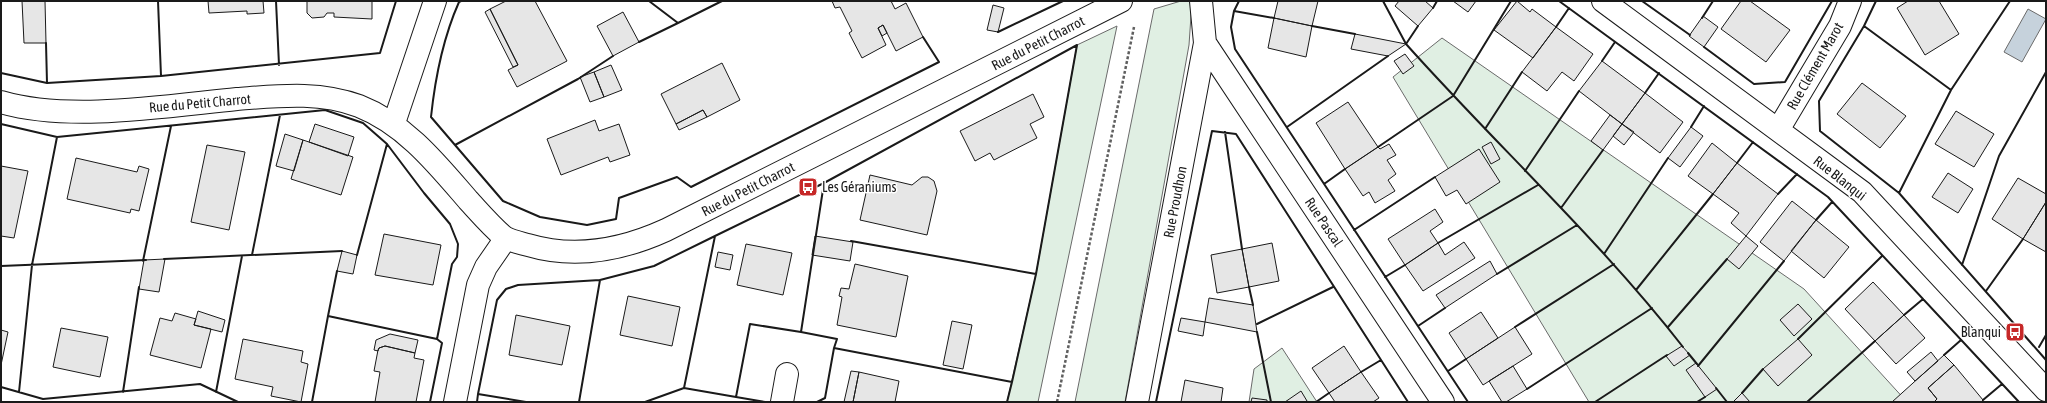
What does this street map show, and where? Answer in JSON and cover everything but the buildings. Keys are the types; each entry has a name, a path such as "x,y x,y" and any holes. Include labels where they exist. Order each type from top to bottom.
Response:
{"street":[{"path":"394,123 435,1"},
{"name":"Rue du Petit Charrot","path":"1,102 48,110 105,111 289,95 325,97 359,106 394,123 433,160 484,218 506,238 540,248 569,253 607,250 640,242 1121,1"},
{"name":"Rue Proudhon","path":"1137,402 1205,42 1202,1"},
{"name":"Rue Blanqui","path":"1603,1 1862,192 2046,390"},
{"name":"Rue Clément Marot","path":"1778,130 1840,26 1850,1"},
{"name":"Rue Pascal","path":"1205,42 1444,402"},
{"path":"455,402 478,285 486,267 506,238"},
{"path":"782,402 787,374"}],"path":[{"path":"1056,402 1134,24"}],"green space":[{"path":"1181,1 1192,1 1189,45 1125,402 1075,402 1154,9"},
{"path":"1117,26 1038,402 1007,402 1036,274 1077,45"},
{"path":"1442,38 1804,289 1907,402 1589,402 1393,77"},
{"path":"1282,348 1317,402 1249,402 1254,369"}],"shaded area":[{"path":"2028,9 2046,19 2022,62 2004,52"}],"wall":[{"path":"158,1 161,76 380,53 396,1"},
{"path":"276,1 279,65"},
{"path":"455,145 431,117 437,73 444,44 453,16 459,2 461,1"},
{"path":"639,42 678,23 649,1"},
{"path":"678,23 722,1"},
{"path":"998,32 1063,1"},
{"path":"1234,11 1239,1"},
{"path":"1383,1 1406,44 1418,26"},
{"path":"1433,8 1437,1"},
{"path":"1378,147 1453,96 1511,1"},
{"path":"1559,1 1828,197 2019,402"},
{"path":"1642,1 1690,35"},
{"path":"1702,18 1713,1"},
{"path":"1704,47 1754,84 1785,82 1832,1"},
{"path":"1876,1 1864,26 1951,90 2010,1"},
{"path":"1556,27 1569,8"},
{"path":"1274,18 1234,11 1231,27 1235,49 1468,402"},
{"path":"1312,26 1355,34"},
{"path":"1864,26 1819,101 1820,131 1899,193 1951,90"},
{"path":"613,56 578,79 455,145 503,201 540,217 587,225 616,219 619,198 677,177 691,187 939,62 923,37"},
{"path":"1602,61 1615,42"},
{"path":"46,43 47,83 161,76"},
{"path":"1406,44 1617,268 1683,347"},
{"path":"1077,45 1036,274 1012,382 834,348 837,339 801,332 824,183 1077,45"},
{"path":"1287,127 1388,56"},
{"path":"1485,129 1522,72"},
{"path":"1962,265 1999,156 2046,72"},
{"path":"1,73 47,83"},
{"path":"1645,93 1659,73"},
{"path":"1525,171 1579,91"},
{"path":"1691,127 1704,106"},
{"path":"1,124 57,137 325,110 363,123 387,144 424,193 450,224 458,244 457,257 452,264 437,339 442,343 430,402"},
{"path":"252,255 280,115"},
{"path":"143,261 171,126"},
{"path":"1156,402 1212,131 1236,134 1408,402"},
{"path":"1225,132 1242,249"},
{"path":"19,392 32,265 57,137"},
{"path":"1737,163 1753,142"},
{"path":"357,255 387,144"},
{"path":"1561,208 1603,150"},
{"path":"1604,254 1668,158"},
{"path":"1324,184 1345,169"},
{"path":"1778,194 1797,174"},
{"path":"1354,230 1435,177"},
{"path":"801,332 750,324 736,397 684,388 715,236 824,183"},
{"path":"1438,243 1538,185"},
{"path":"1899,193 2046,360"},
{"path":"1636,290 1713,194"},
{"path":"1816,220 1832,202"},
{"path":"1497,274 1577,225"},
{"path":"600,280 654,266 715,236"},
{"path":"1986,291 2023,239"},
{"path":"851,241 1036,274"},
{"path":"164,259 342,251"},
{"path":"216,392 242,256"},
{"path":"1798,339 1882,256"},
{"path":"1668,327 1727,259"},
{"path":"1,266 146,260"},
{"path":"1698,366 1784,261"},
{"path":"1515,327 1614,264"},
{"path":"1385,277 1405,265"},
{"path":"337,271 328,316 437,339"},
{"path":"478,394 497,300 506,289 518,285 600,280 579,402"},
{"path":"123,392 139,287"},
{"path":"1249,287 1253,305"},
{"path":"1257,324 1333,287"},
{"path":"1904,315 1923,299"},
{"path":"1418,326 1445,308"},
{"path":"1527,389 1652,308"},
{"path":"312,402 328,316"},
{"path":"1257,332 1271,402"},
{"path":"2039,347 2046,335"},
{"path":"1944,355 1961,340"},
{"path":"1807,402 1875,341"},
{"path":"817,402 825,398 834,348"},
{"path":"1688,353 1697,364"},
{"path":"1595,402 1667,355"},
{"path":"1448,371 1466,359"},
{"path":"1361,372 1381,360"},
{"path":"1742,393 1763,369"},
{"path":"1007,402 1012,382"},
{"path":"1,387 43,399 200,384 238,402"},
{"path":"1983,400 2002,384"},
{"path":"645,402 684,388"},
{"path":"1716,388 1727,402"},
{"path":"1316,402 1329,393"},
{"path":"477,402 478,394 526,402"},
{"path":"736,397 765,402"},
{"path":"1697,402 1705,397"}],"place":[{"name":"Les Géraniums","path":"808,187"},
{"name":"Blanqui","path":"2015,332"}]}
